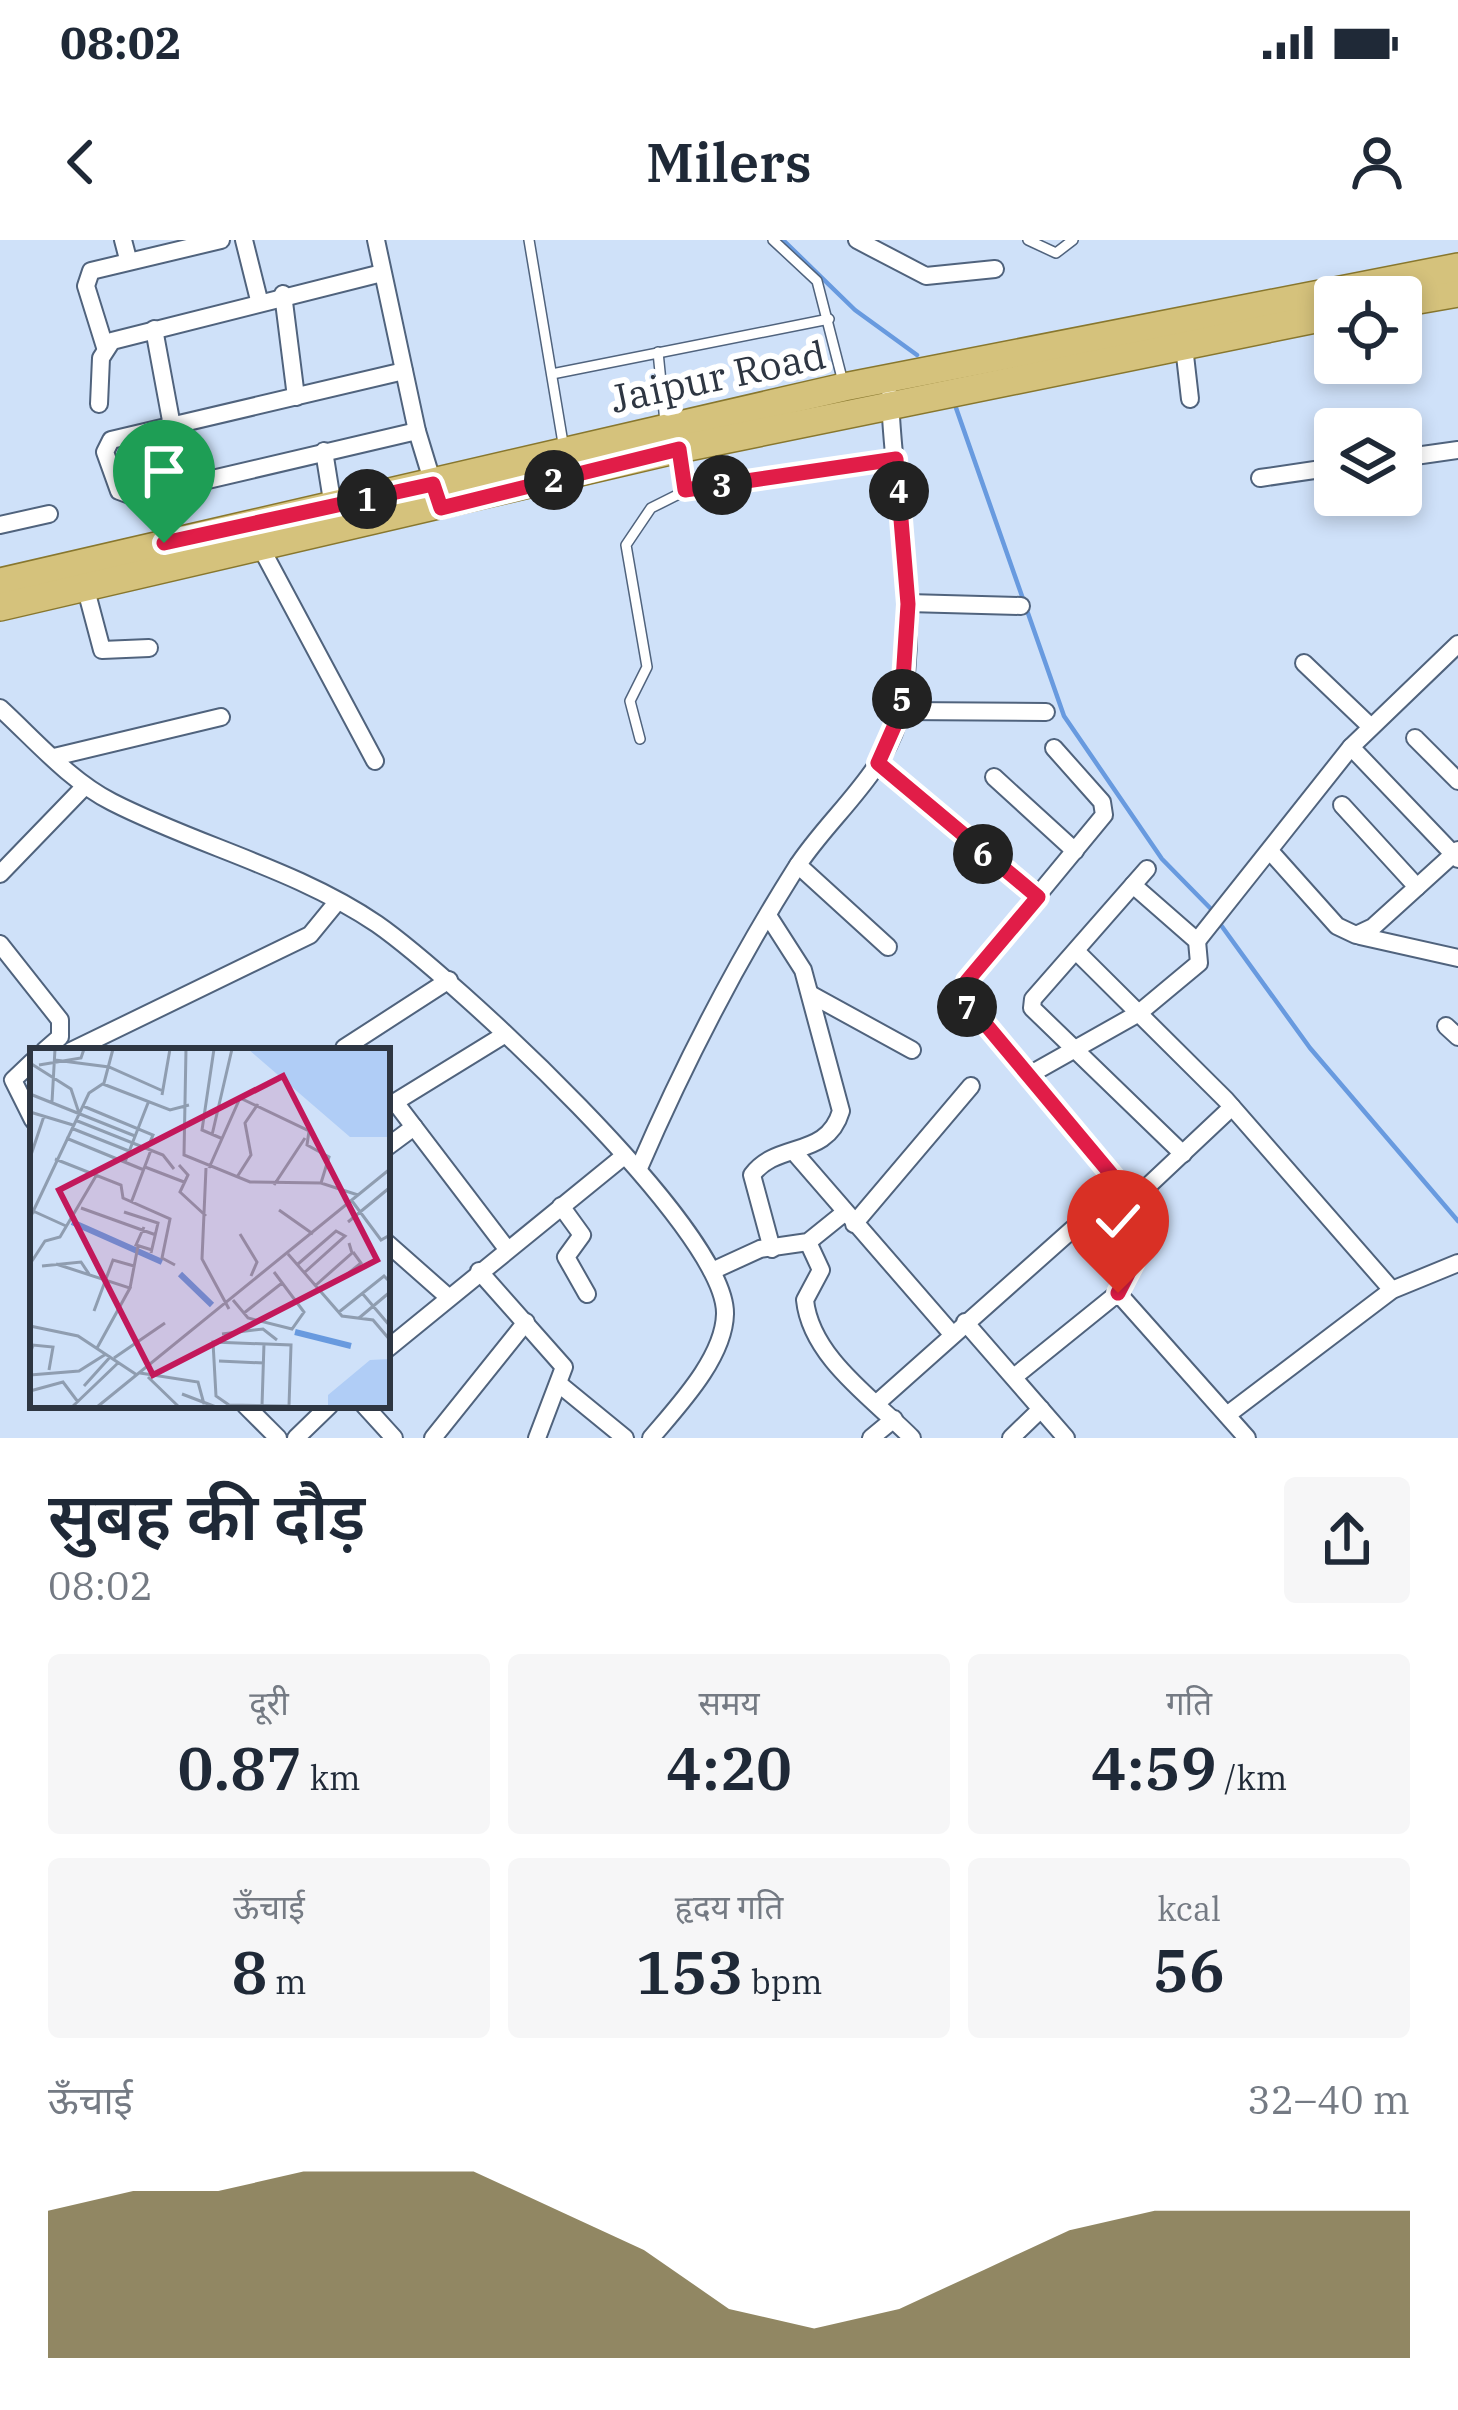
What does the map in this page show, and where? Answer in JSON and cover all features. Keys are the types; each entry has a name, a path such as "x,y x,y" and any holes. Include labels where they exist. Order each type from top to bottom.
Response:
{"main road":[{"name":"Jaipur Road","path":"0,607 260,546 437,496 1458,267"},
{"path":"1422,299 1458,293"},
{"name":"Jaipur Road","path":"1182,331 1314,317"},
{"name":"Jaipur Road","path":"0,582 333,507 437,496 564,449 671,442"}],"street":[{"path":"123,240 128,259"},
{"path":"98,404 105,347 87,278 97,267 221,240"},
{"path":"244,240 259,300"},
{"path":"376,240 416,431 437,496"},
{"path":"857,240 926,276 995,269"},
{"path":"105,347 259,300 382,273"},
{"path":"283,295 296,397"},
{"path":"154,329 172,426"},
{"path":"1182,331 1190,399"},
{"path":"404,371 106,444 119,491 135,497 416,431"},
{"path":"390,1344 561,1206 632,1162 769,916 806,873 878,763 901,711 908,604 890,392"},
{"path":"1422,455 1458,450"},
{"path":"324,452 333,507"},
{"path":"1260,478 1314,470"},
{"path":"0,524 50,514"},
{"path":"260,546 375,761"},
{"path":"85,586 102,650 149,648"},
{"path":"908,604 1021,606"},
{"path":"1029,1076 1139,1013 1199,963 1211,928 1351,747 1454,652"},
{"path":"1304,663 1371,727"},
{"path":"0,708 85,786 375,923 449,980 632,1162 712,1271 725,1315 690,1390 651,1438"},
{"path":"901,711 1046,712"},
{"path":"54,758 221,717"},
{"path":"1415,738 1458,781"},
{"path":"1351,747 1457,854 1373,927 1356,935"},
{"path":"1014,1377 1118,1293 1149,1233 1126,1194 962,996 967,981 1075,851 1105,807 1054,748"},
{"path":"878,763 1038,897"},
{"path":"994,777 1075,851"},
{"path":"0,872 85,786"},
{"path":"1342,806 1417,886"},
{"path":"1270,851 1337,926 1356,935 1458,958"},
{"path":"1147,869 1033,999 1032,1008 1183,1154"},
{"path":"806,873 888,947"},
{"path":"1133,885 1211,928"},
{"path":"77,1048 310,935 337,902"},
{"path":"769,916 803,970 841,1111 830,1136 763,1163 752,1175 772,1250"},
{"path":"0,944 60,1020 59,1036 47,1048"},
{"path":"1076,951 1232,1107 1392,1289"},
{"path":"344,1048 449,980"},
{"path":"810,994 911,1050"},
{"path":"504,1035 391,1104 507,1249"},
{"path":"30,1064 6,1085 30,1116"},
{"path":"712,1271 808,1242 849,1219 970,1087"},
{"path":"877,1403 958,1328 1183,1154 1232,1107"},
{"path":"390,1146 414,1127"},
{"path":"794,1152 849,1219 1014,1377 1066,1438"},
{"path":"561,1206 580,1226 582,1235 566,1257 587,1294"},
{"path":"808,1242 821,1270 805,1300 810,1322 847,1375 912,1438"},
{"path":"390,1246 447,1296"},
{"path":"1227,1415 1392,1289 1458,1263"},
{"path":"479,1270 564,1367 536,1438"},
{"path":"1118,1293 1247,1438"},
{"path":"433,1438 526,1322"},
{"path":"560,1384 625,1438"},
{"path":"248,1408 278,1438"},
{"path":"296,1438 327,1408"},
{"path":"367,1408 394,1438"},
{"path":"1011,1438 1041,1409"},
{"path":"872,1438 894,1419"}],"lane":[{"path":"529,240 564,449"},
{"path":"773,240 817,280 848,401"},
{"path":"1028,240 1056,253 1073,240"},
{"path":"552,374 829,319"},
{"path":"658,352 671,442 685,490"},
{"path":"640,739 630,701 647,667 626,545 652,508 685,490 896,459"}],"waterway":[{"path":"783,240 855,310 917,355"},
{"path":"955,405 1064,716 1162,859 1213,911"},
{"path":"1218,921 1310,1048 1458,1221"}],"route":[{"path":"164,543 433,484 441,508 679,449 685,490 896,459 908,604 901,711 878,763 952,830 1038,897 967,981 962,996 971,1013 1121,1186 1149,1233 1118,1293"}]}
